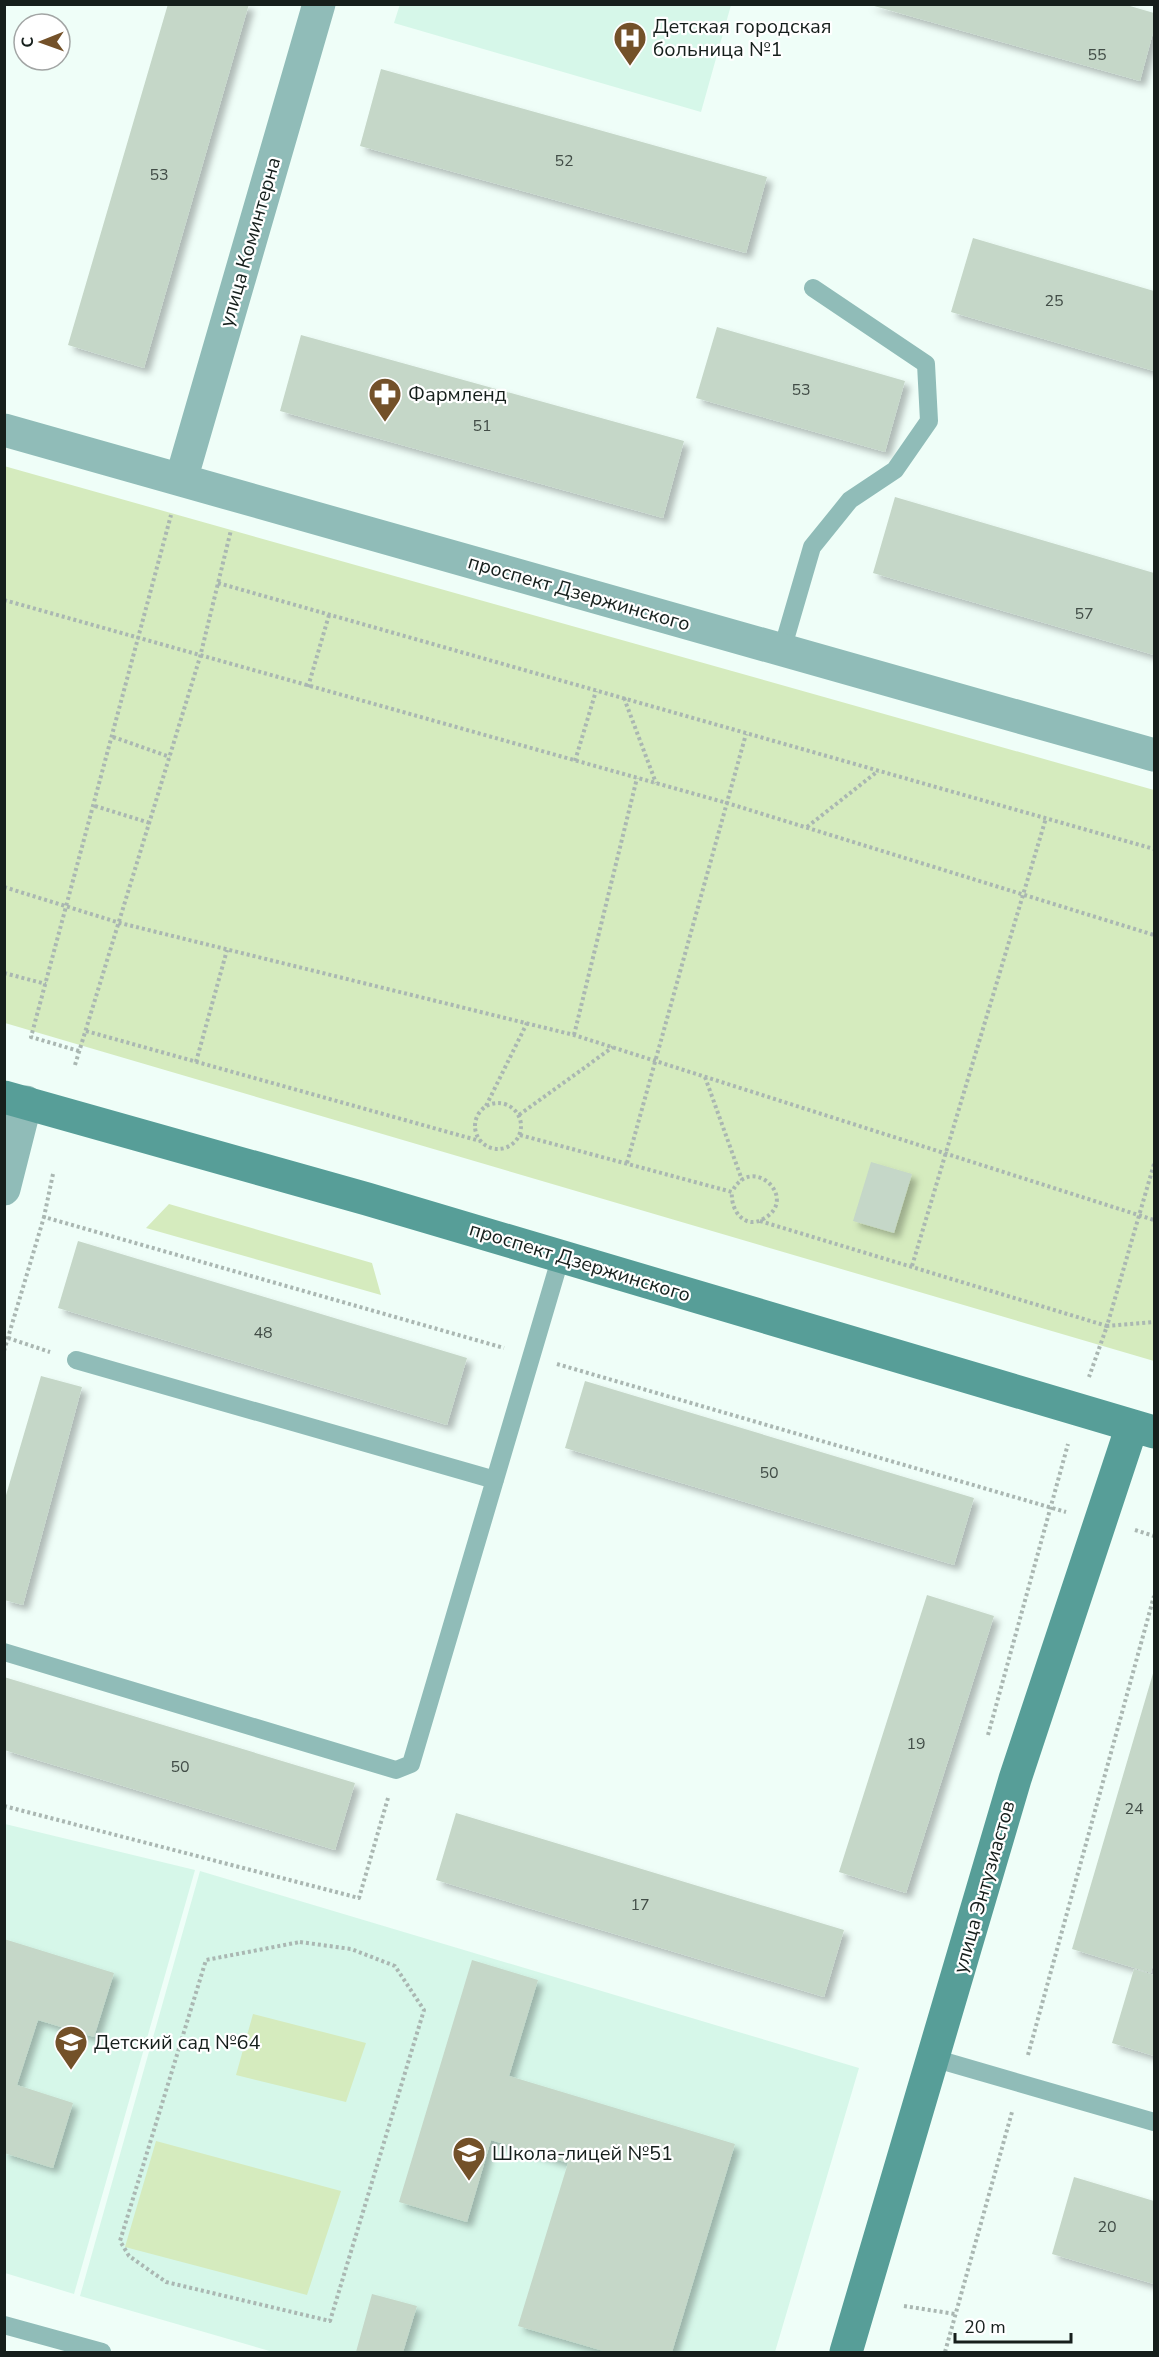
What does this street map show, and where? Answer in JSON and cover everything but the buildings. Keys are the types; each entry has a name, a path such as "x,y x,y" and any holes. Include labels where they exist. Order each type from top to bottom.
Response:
{"street":[{"name":"улица Коминтерна","path":"181,480 319,4"},
{"name":"проспект Дзержинского","path":"4,429 239,498 1155,755"},
{"name":"проспект Дзержинского","path":"15,1099 561,1256 1143,1429"},
{"path":"4,1189 15,1099"},
{"name":"улица Энтузиастов","path":"846,2352 1015,1779 1143,1429"}],"lane":[{"path":"782,650 812,547 850,500 895,470 929,420 926,363 813,288"},
{"path":"4,1652 396,1770 411,1764 561,1256"},
{"path":"76,1360 495,1480"},
{"path":"933,2058 1155,2122"},
{"path":"4,2325 102,2352"}],"path":[{"path":"80,1051 31,1037 68,907 181,480"},
{"path":"75,1065 200,657 239,498"},
{"path":"218,584 1155,849"},
{"path":"4,600 200,657 727,803 1155,934"},
{"path":"308,687 329,615"},
{"path":"575,761 596,691"},
{"path":"624,698 656,783"},
{"path":"627,1163 746,733"},
{"path":"113,737 170,757"},
{"path":"806,828 878,771"},
{"path":"574,1035 637,778"},
{"path":"94,806 150,823"},
{"path":"912,1266 1046,818"},
{"path":"4,887 120,923 574,1035 1155,1220"},
{"path":"196,1062 227,949"},
{"path":"4,973 46,984"},
{"path":"480,1141 475,1122 527,1023"},
{"path":"86,1031 480,1141 497,1150 515,1143 522,1125 519,1115 504,1103 485,1106"},
{"path":"519,1115 613,1047"},
{"path":"705,1077 742,1180"},
{"path":"520,1135 732,1192"},
{"path":"988,1736 1077,1411 1107,1326 1155,1164"},
{"path":"756,1176 767,1180 774,1188 777,1198 771,1215 760,1221 751,1222 736,1213 731,1201 732,1192 742,1180 756,1176"},
{"path":"4,1350 44,1216"},
{"path":"760,1221 1107,1326 1155,1322"},
{"path":"8,1338 76,1360"},
{"path":"1128,1528 1155,1536"},
{"path":"945,2352 1155,1596"},
{"path":"4,1806 359,1898 396,1770"},
{"path":"300,1942 351,1949 395,1966 424,2010 330,2321 165,2282 129,2256 120,2241 206,1960 300,1942"},
{"path":"903,2306 955,2314"}],"shaded area":[{"name":"Детская городская больница №1","path":"400,4 731,5 701,112 394,23"},
{"name":"Детский сад №64","path":"5,1824 195,1870 74,2294 5,2273"},
{"name":"Школа-лицей №51","path":"200,1871 859,2068 775,2352 273,2352 80,2296"}],"green space":[{"path":"4,466 1154,790 1154,1361 5,1023"},
{"path":"169,1204 372,1263 381,1295 146,1228"},
{"path":"253,2014 366,2043 346,2102 236,2075"},
{"path":"156,2141 341,2191 307,2295 125,2247"}],"place":[{"name":"Детская городская больница №1","path":"630,67"},
{"name":"Фармленд","path":"385,423"},
{"name":"Детский сад №64","path":"71,2071"},
{"name":"Школа-лицей №51","path":"469,2182"}]}
